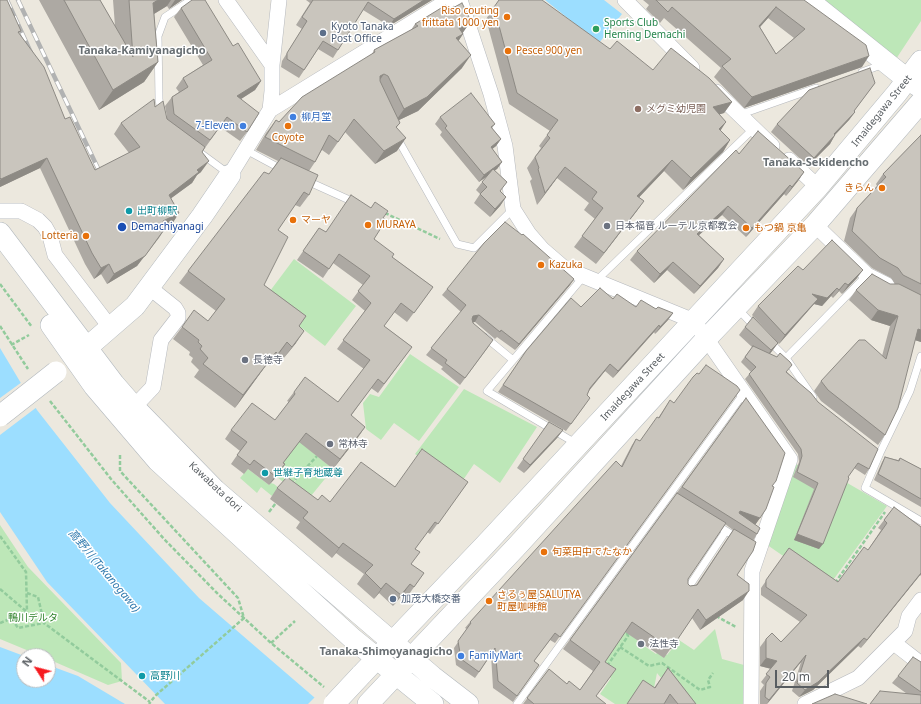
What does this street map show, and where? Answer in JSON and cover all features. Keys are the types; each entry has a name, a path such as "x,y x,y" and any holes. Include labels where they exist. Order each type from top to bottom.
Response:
{"street":[{"path":"226,0 272,65"},
{"path":"0,416 80,353 135,306 150,288 230,175 270,110 272,65 279,0"},
{"path":"270,110 449,0"},
{"path":"460,0 491,94 505,146 513,209 529,234 542,249 564,268 694,321 790,459 751,547 751,704"},
{"path":"625,0 753,129 818,187"},
{"path":"808,0 914,84"},
{"name":"Imaidegawa Street","path":"331,697 361,675 579,445 914,84 921,61"},
{"path":"374,698 706,338 737,308 815,225 921,102"},
{"path":"0,212 21,211 38,220 45,227 50,236 55,255 110,328"},
{"path":"815,225 867,275 891,287"},
{"name":"Kawabata dori","path":"0,234 80,353 94,386 158,461 353,639 433,704"},
{"name":"Kawabata dori","path":"0,253 80,353 215,490 392,642 468,704"},
{"path":"134,407 153,387 161,340 178,318 178,313 175,308 150,288"},
{"path":"904,632 909,616 921,600"},
{"path":"805,704 858,678 904,632 921,618"},
{"path":"894,643 921,664"}],"lane":[{"path":"162,119 159,99 158,36 165,17 191,0"},
{"path":"858,74 887,63"},
{"path":"739,115 820,86"},
{"path":"579,445 488,391 513,360 590,278 753,129"},
{"path":"394,132 457,244 474,248 513,209"},
{"path":"194,148 230,175"},
{"path":"246,150 294,175"},
{"path":"301,178 365,207"},
{"path":"786,358 867,275"},
{"path":"737,308 786,358 817,404"},
{"path":"478,331 513,360"},
{"path":"921,356 910,391 865,488 921,521"},
{"path":"517,704 673,497 744,393"},
{"path":"874,448 880,453"},
{"path":"707,519 751,547"},
{"path":"686,591 726,531"}],"path":[{"path":"365,207 376,209 450,244 457,244"},
{"path":"0,284 36,332"},
{"path":"0,326 32,376"},
{"path":"11,345 29,335"},
{"path":"49,400 111,479 164,539 244,618 331,697"},
{"path":"120,455 120,471 238,598 244,618"},
{"path":"289,487 316,456"},
{"path":"268,513 276,503"},
{"path":"834,584 891,503"},
{"path":"0,536 26,572 27,612"},
{"path":"0,589 27,612"},
{"path":"27,593 38,596 44,624 150,703 244,618"},
{"path":"0,624 27,612"},
{"path":"713,614 737,628 752,632"},
{"path":"12,618 18,628 44,624"},
{"path":"271,643 295,621"},
{"path":"606,668 628,636 626,630"},
{"path":"620,647 649,666 662,663 700,690 710,687 708,680 713,672"}],"green space":[{"path":"820,0 921,0 921,21 896,59"},
{"path":"294,259 356,306 325,346 264,299"},
{"path":"410,354 459,387 419,441 394,423 381,440 366,429 363,403 370,394 379,397"},
{"path":"464,389 537,427 500,483 474,464 459,486 415,454"},
{"path":"303,436 308,440 304,445 317,456 289,487 276,476 278,473 268,444"},
{"path":"317,456 333,469 297,513 285,493"},
{"path":"791,462 814,472 818,466 887,506 828,587 763,542"},
{"path":"248,469 269,485 271,483 279,488 272,496 261,487 257,493 240,478"},
{"name":"鴨川デルタ","path":"0,525 28,567 121,663 122,681 108,685 56,662 56,648 22,648 0,639"},
{"path":"630,616 639,636 637,641 656,654 659,650 667,655 679,640 694,650 715,629 722,659 744,665 746,704 682,704 657,673 654,688 643,704 615,704 600,694 611,678 596,667"}],"water":[{"name":"Sports Club Heming Demachi","path":"545,0 604,0 622,14 599,43"},
{"name":"高野川 (Takanogawa)","path":"0,348 37,410 110,503 199,598 322,704 165,704 47,582 0,512"},
{"path":"0,647 16,653 16,688 56,688 56,668 78,676 125,704 0,704"}],"pier":[{"path":"22,382 37,407 0,435 0,398"},
{"path":"316,696 324,704 308,704"}],"building":[{"path":"0,0 7,0 21,31 18,32 44,67 65,119 70,117 95,170 140,147 121,123 154,99 155,107 163,101 167,119 205,147 202,152 209,161 197,170 199,172 169,195 179,213 163,221 166,227 145,256 114,274 109,264 101,268 92,253 47,158 1,179 0,178"},
{"path":"64,0 100,0 133,57 129,0 158,0 153,3 158,62 113,90"},
{"path":"192,0 205,0 233,46 238,43 261,81 237,96 259,113 247,132 227,117 210,140 174,114 172,97 188,87 183,78 212,60 181,8"},
{"path":"313,0 424,0 394,19 368,2 338,50 323,41 304,70 287,59 287,53 307,21 302,17"},
{"path":"499,0 542,0 610,49 617,41 653,70 671,48 709,78 732,102 713,107 726,122 719,129 730,140 691,178 672,160 637,196 644,201 604,253 582,236 603,208 592,199 597,192 565,167 545,193 535,157 550,138 547,135 558,120 517,93 494,7"},
{"path":"656,0 804,0 866,45 869,56 752,97 722,66 731,59 672,7 668,12","holes":["776,7 805,29 776,54 759,26"]},
{"path":"462,3 471,21 459,28 463,34 456,38 471,55 427,97 404,109 388,76 384,74 380,76 380,81 400,123 396,127 406,138 384,151 354,119 338,142 329,135 315,162 265,137 276,120 279,122 302,97 375,52 374,50 418,26 415,24 446,5 449,10"},
{"path":"870,68 875,83 854,111 855,112 814,158 777,124 809,90"},
{"path":"471,93 495,124 491,127 501,139 491,147 502,162 484,175 445,128 447,126 440,117"},
{"path":"758,131 804,172 792,187 790,185 752,228 728,206 697,234 724,259 700,286 673,262 660,274 637,251 736,150 739,154"},
{"path":"921,135 921,284 903,275 898,268 880,258 852,231 857,208 886,177 883,174"},
{"path":"281,158 318,175 309,195 304,192 278,230 288,237 264,285 306,316 299,326 304,331 292,347 287,342 278,354 276,352 243,395 203,364 208,358 200,349 202,346 198,342 199,340 182,327 194,310 208,321 225,299 188,271 264,172 269,174"},
{"path":"493,169 507,182 500,191 506,197 495,209 480,194 487,187 482,182"},
{"path":"351,195 371,208 375,202 388,211 383,218 386,220 374,239 394,254 392,257 433,287 414,313 401,303 384,326 412,347 384,384 378,379 351,415 365,427 340,459 306,433 275,476 254,460 250,465 237,455 247,442 231,430 252,403 275,420 295,394 294,392 305,377 338,402 370,360 343,340 371,303 358,291 370,276 339,254 329,269 303,251 319,228 326,232"},
{"path":"505,222 522,235 523,234 574,279 519,344 501,330 500,332 479,315 473,316 473,323 493,340 465,378 445,363 447,360 431,348 466,305 447,289 484,243"},
{"path":"832,240 863,270 848,285 845,283 839,290 837,288 827,298 812,294 818,299 785,335 758,306 798,266 803,270"},
{"path":"872,274 890,284 899,284 921,295 921,330 918,329 898,408 885,435 828,390 821,381 859,340 865,340 886,359 898,316 878,310 856,290"},
{"path":"600,288 613,299 617,294 636,307 641,300 656,309 658,307 673,313 660,327 659,325 618,371 610,364 590,388 587,395 590,398 571,424 503,385 526,351 571,298 581,307"},
{"path":"753,317 778,343 771,350 745,327"},
{"path":"753,346 777,357 780,353 792,365 786,372 811,393 818,402 878,449 869,469 858,463 848,477 849,478 823,544 797,534 818,483 797,472 802,456 801,449 749,374 756,367 745,357"},
{"path":"706,365 737,386 740,390 560,637 555,633 534,661 539,665 517,696 498,681 495,648 479,672 461,659 458,641 471,623 470,622 616,461 622,467 636,439 640,441 657,417 659,418 670,400 674,403 693,377 697,373 699,374"},
{"path":"746,398 785,453 776,481 772,486 774,487 766,509 760,518 740,511 739,513 760,528 757,534 682,487"},
{"path":"549,422 563,430 530,465 523,459"},
{"path":"422,449 468,482 438,524 435,522 415,549 420,552 411,564 424,573 414,587 410,584 401,595 386,583 381,589 365,573 373,565 343,543 339,548 303,518 308,512 277,488 287,477 318,500 322,495 330,502 361,462 395,487"},
{"path":"885,457 899,461 900,458 921,469 921,499 878,474"},
{"path":"677,493 726,523 688,579 688,584 690,586 697,585 734,529 756,542 753,551 737,575 749,584 749,591 706,620 698,609 671,649 632,622 605,662 616,669 596,696 606,704 534,704 527,698 549,669 567,684 569,681 580,690 600,662 570,640"},
{"path":"894,507 921,527 921,573 867,640 864,638 818,682 805,690 797,683 806,655 769,700 765,697 766,683 770,677 766,674 777,661 766,658 766,639 772,633 781,642 807,615 766,587 766,580 789,548 838,582 864,547 868,550 887,523 884,520"},
{"path":"913,657 921,662 921,692 898,676"},
{"path":"668,668 696,704 678,704 670,694 664,704 627,704 643,680 655,688"},
{"path":"880,691 921,695 921,704 870,704"},
{"path":"835,694 867,704 812,704"}],"railway":[{"path":"7,0 32,55"},
{"path":"18,0 103,179"}],"place":[{"name":"Riso couting frittata 1000 yen","path":"507,17"},
{"name":"Sports Club Heming Demachi","path":"596,29"},
{"name":"Kyoto Tanaka Post Office","path":"323,33"},
{"name":"Pesce 900 yen","path":"508,51"},
{"name":"メグミ幼児園","path":"638,109"},
{"name":"柳月堂","path":"293,117"},
{"name":"7-Eleven","path":"243,126"},
{"name":"Coyote","path":"288,126"},
{"name":"きらん","path":"882,188"},
{"name":"出町柳駅","path":"129,211"},
{"name":"マーヤ","path":"293,220"},
{"name":"MURAYA","path":"368,225"},
{"name":"日本福音 ルーテル京都教会","path":"607,226"},
{"name":"Demachiyanagi","path":"122,227"},
{"name":"もつ鍋 京亀","path":"746,228"},
{"name":"Lotteria","path":"86,236"},
{"name":"Kazuka","path":"541,265"},
{"name":"長徳寺","path":"245,360"},
{"name":"常林寺","path":"330,444"},
{"name":"世継子育地蔵尊","path":"265,473"},
{"name":"旬菜田中でたなか","path":"544,552"},
{"name":"加茂大橋交番","path":"393,599"},
{"name":"さるぅ屋 SALUTYA 町屋咖啡館","path":"489,601"},
{"name":"法性寺","path":"641,644"},
{"name":"FamilyMart","path":"461,656"},
{"name":"高野川","path":"142,676"}],"district":[{"name":"Tanaka-Kamiyanagicho","path":"142,51"},
{"name":"Tanaka-Sekidencho","path":"816,163"},
{"name":"Tanaka-Shimoyanagicho","path":"386,652"}]}
